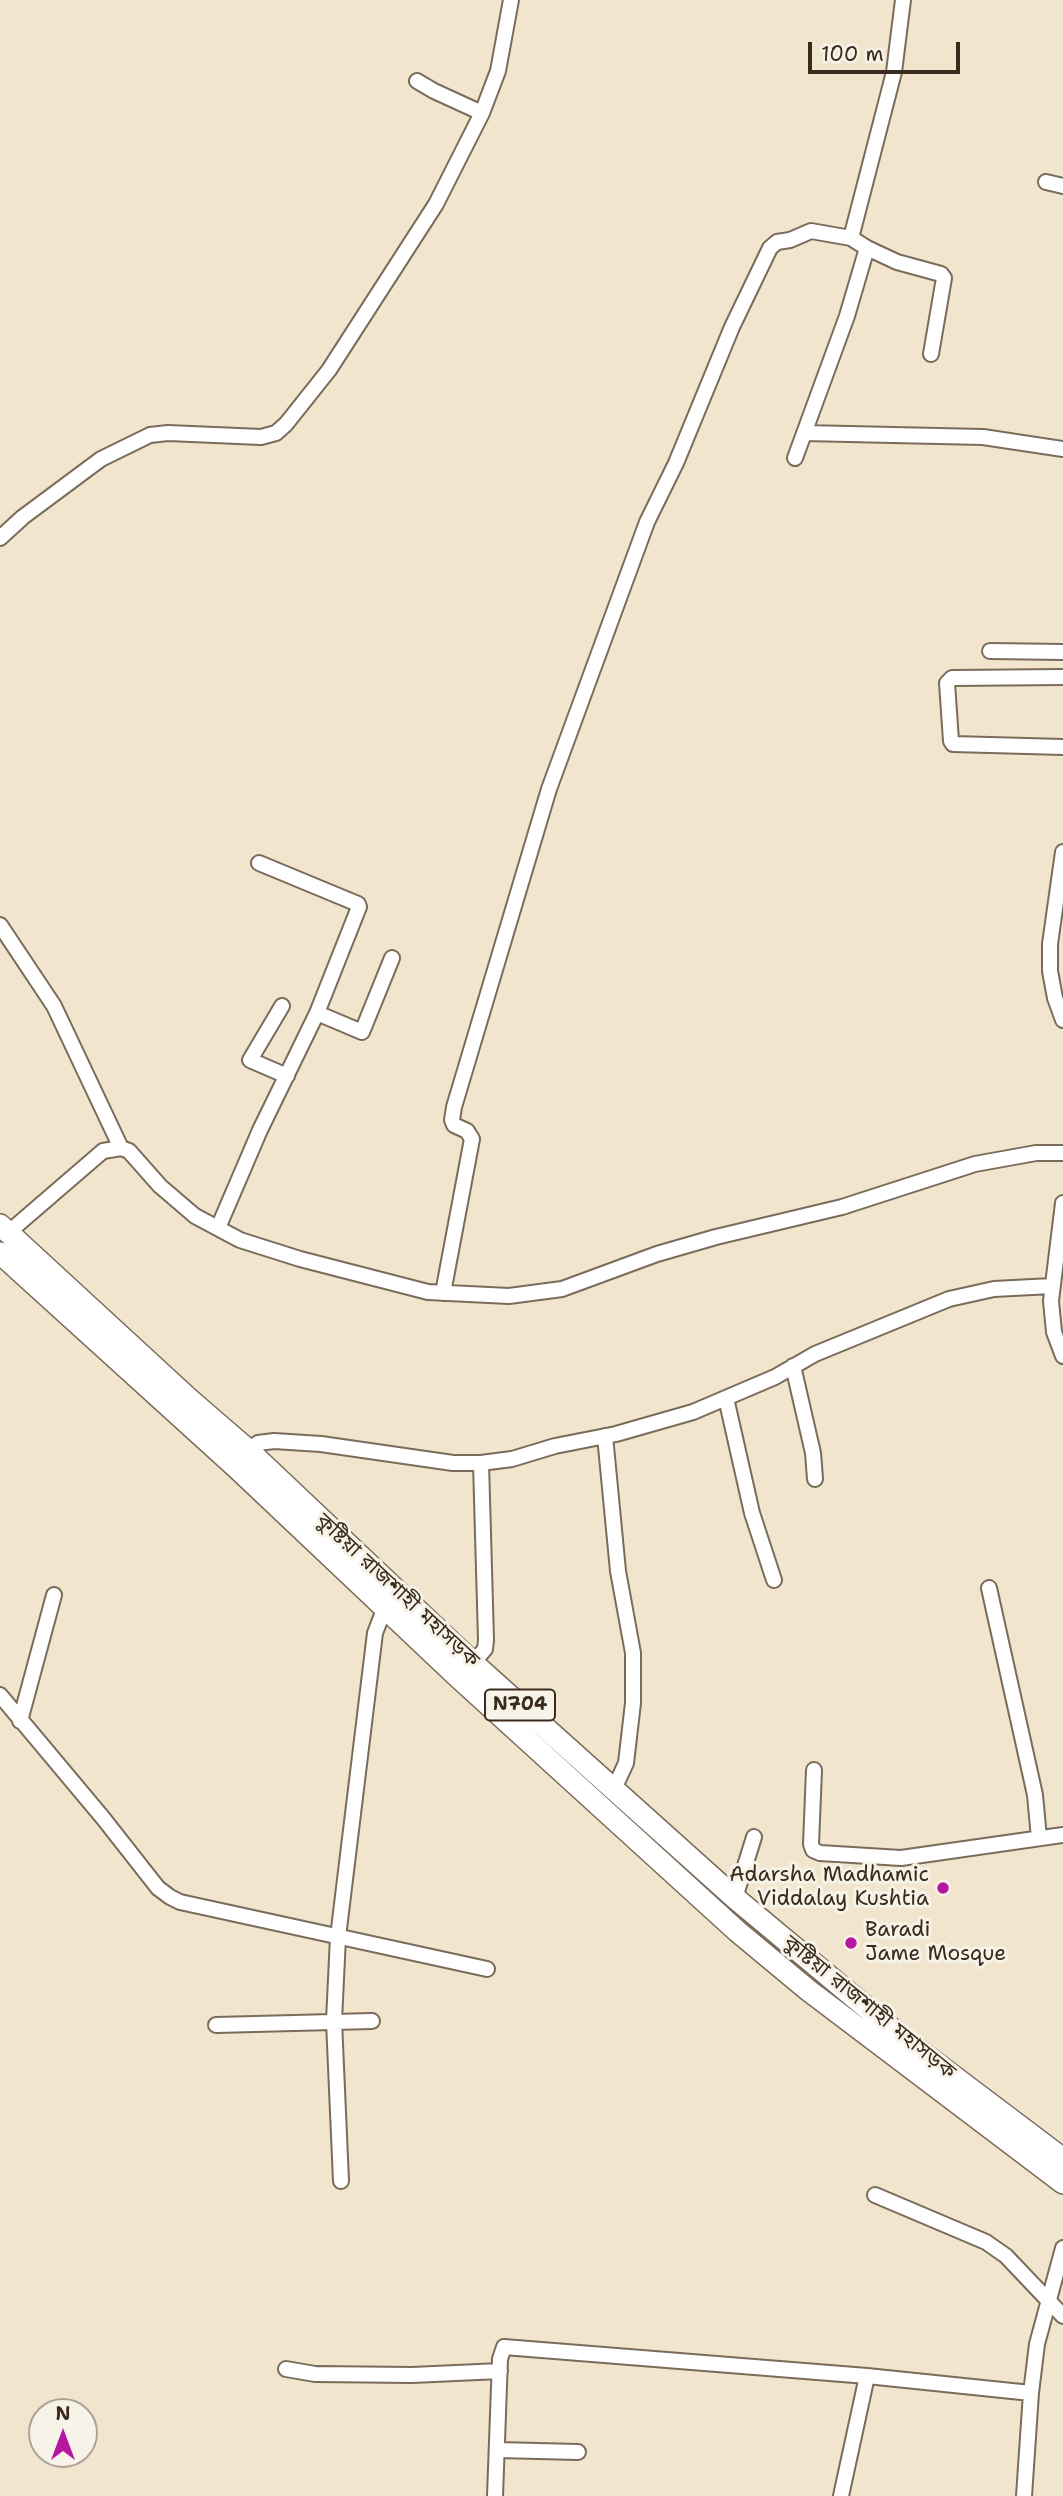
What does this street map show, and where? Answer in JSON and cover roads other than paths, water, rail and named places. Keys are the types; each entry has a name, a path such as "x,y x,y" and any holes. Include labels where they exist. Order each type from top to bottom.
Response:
{"highway":[{"name":"কুষ্টিয়া রাজশাহী মহাসড়ক","path":"4,1229 248,1450 429,1635 737,1931 808,1990 1036,2150 1063,2160"},
{"name":"কুষ্টিয়া রাজশাহী মহাসড়ক","path":"0,1253 237,1468 384,1607 473,1663 735,1898 1036,2150 1063,2183"},
{"path":"737,1931 755,1915"}],"street":[{"path":"0,538 23,517 101,460 150,435 180,433 261,437 276,433 286,424 329,370 436,204 482,113 498,71 512,0"},
{"path":"851,238 894,72 903,0"},
{"path":"417,81 482,113"},
{"path":"1046,182 1063,186"},
{"path":"443,1293 472,1139 467,1131 454,1125 454,1107 502,941 550,789 643,534 676,463 732,327 770,248 777,242 811,231 851,238 897,262 941,274 944,278 931,354"},
{"path":"795,458 846,316 867,248"},
{"path":"804,433 984,437 1063,449"},
{"path":"990,651 1063,652"},
{"path":"1063,677 952,678 947,683 953,744 1063,747"},
{"path":"1063,852 1050,971 1063,1020"},
{"path":"218,1228 317,1013 359,907 358,904 259,863"},
{"path":"0,925 54,1006 121,1149"},
{"path":"317,1013 362,1032 392,958"},
{"path":"282,1006 250,1058 253,1062 287,1076"},
{"path":"4,1229 103,1151 121,1149 129,1151 160,1186 195,1216 240,1240 300,1259 428,1292 509,1296 562,1289 657,1254 842,1207 975,1164 1036,1153 1063,1153"},
{"path":"1063,1203 1051,1301 1054,1332 1063,1356"},
{"path":"248,1450 258,1443 274,1441 321,1444 442,1462 481,1463 512,1459 693,1412 775,1377 815,1354 948,1299 994,1289 1052,1286"},
{"path":"793,1366 813,1453 815,1479"},
{"path":"726,1398 752,1513 774,1580"},
{"path":"605,1436 618,1571 633,1653 633,1703 626,1763 614,1789"},
{"path":"473,1663 485,1649 486,1640 481,1463"},
{"path":"989,1588 1035,1795 1039,1838"},
{"path":"20,1721 54,1595"},
{"path":"341,2182 334,2021 338,1937 375,1633 384,1607"},
{"path":"0,1695 158,1888 170,1897 180,1902 487,1969"},
{"path":"814,1770 811,1844 813,1850 820,1853 901,1858 1063,1835"},
{"path":"735,1898 754,1838"},
{"path":"216,2025 372,2021"},
{"path":"875,2195 986,2242 1006,2256 1050,2299 1063,2316"},
{"path":"1024,2496 1037,2344 1063,2248"},
{"path":"495,2496 501,2350 504,2347 867,2376 1031,2393"},
{"path":"286,2369 315,2374 500,2371"},
{"path":"841,2496 867,2376"},
{"path":"498,2450 578,2452"}],"place":[{"name":"Adarsha Madhamic Viddalay Kushtia","path":"943,1888"},
{"name":"Baradi Jame Mosque","path":"851,1943"}]}
